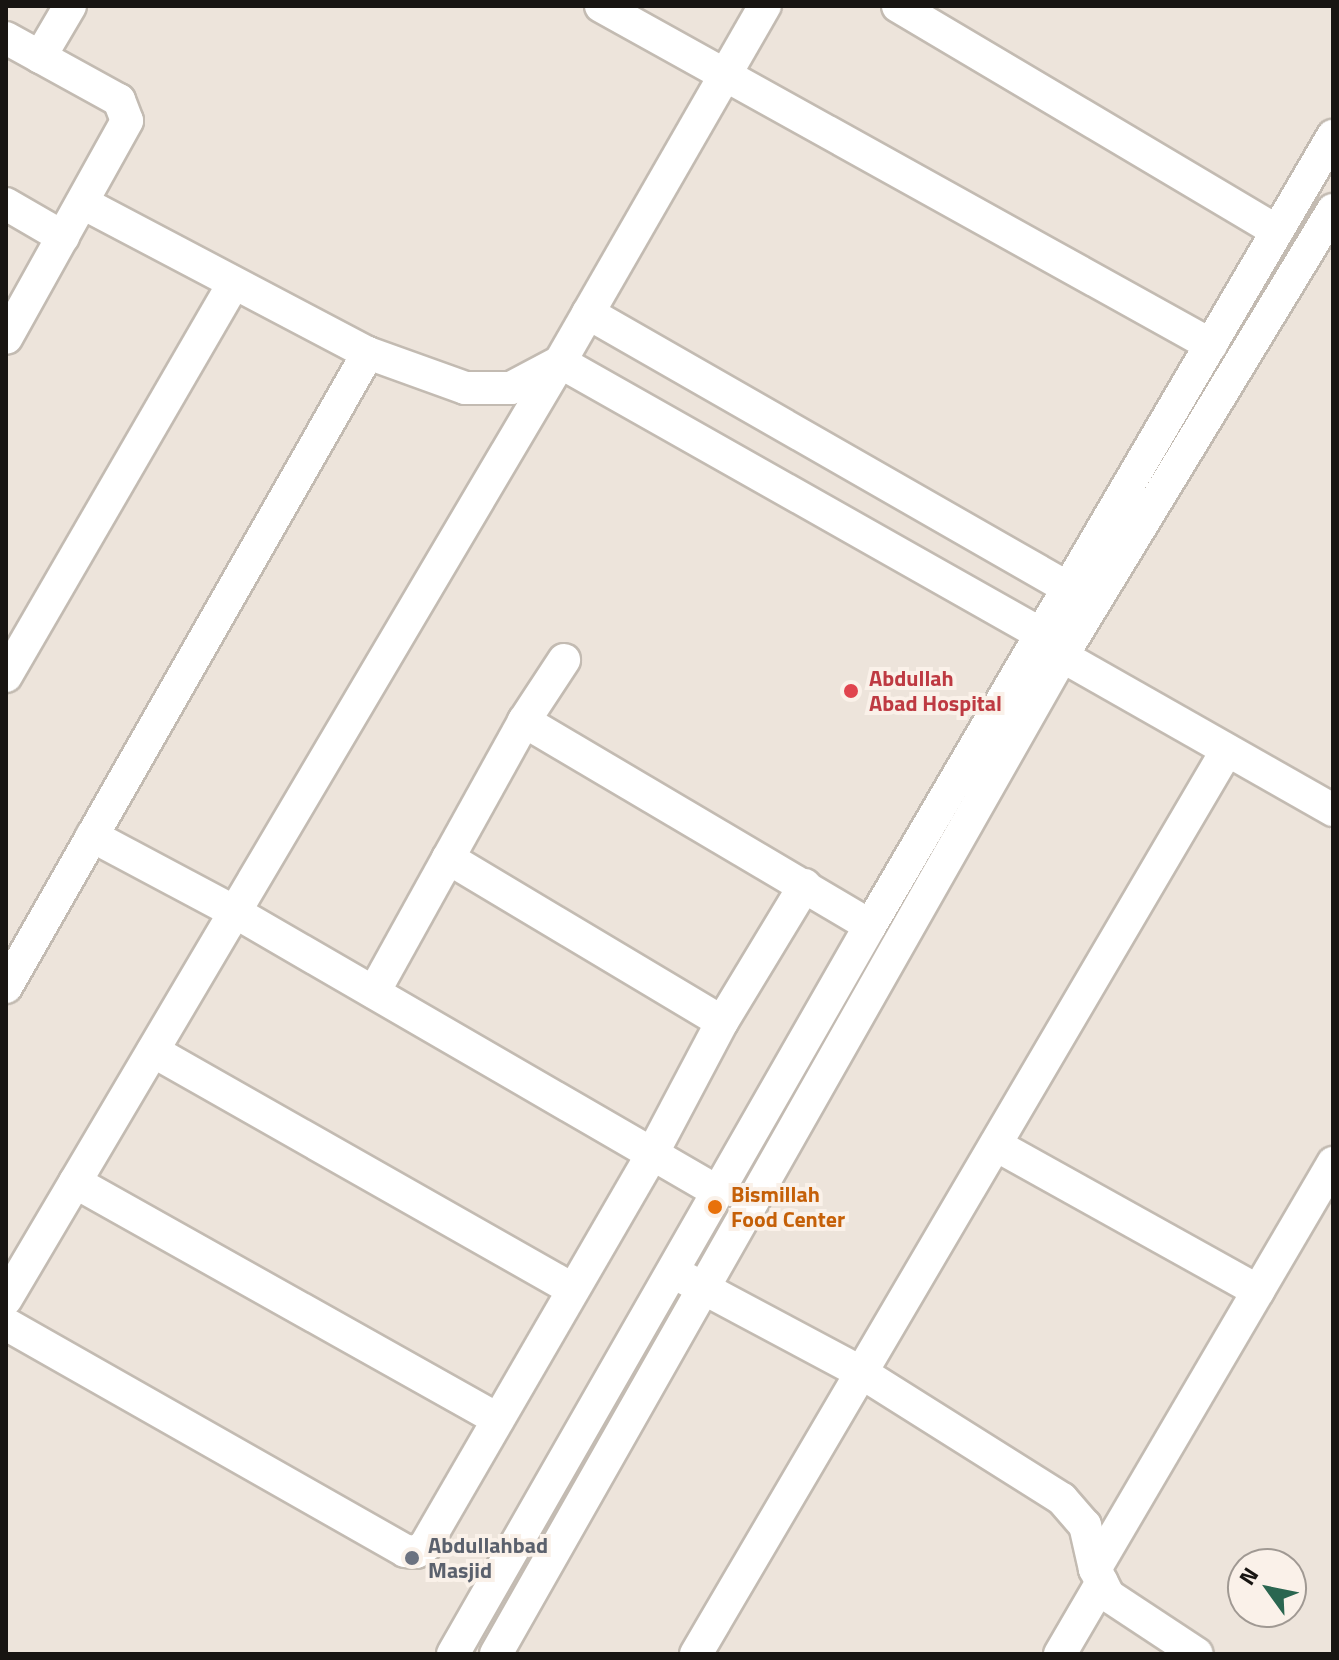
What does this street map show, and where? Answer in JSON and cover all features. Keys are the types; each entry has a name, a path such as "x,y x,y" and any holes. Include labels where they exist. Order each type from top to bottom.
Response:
{"street":[{"path":"40,57 70,6"},
{"path":"601,6 1211,345"},
{"path":"6,1299 560,362 765,6"},
{"path":"898,6 1277,231"},
{"path":"6,38 119,100 127,121 6,338"},
{"path":"496,1654 703,1288 1052,645 1068,588 1333,136"},
{"path":"83,203 368,353 465,388 511,388 560,362"},
{"path":"6,204 63,237"},
{"path":"453,1654 870,926 1333,210"},
{"path":"6,676 234,283"},
{"path":"588,313 1068,588"},
{"path":"6,987 368,353"},
{"path":"560,362 1333,810"},
{"path":"374,992 524,721 564,660"},
{"path":"524,721 870,926"},
{"path":"696,1654 1227,750"},
{"path":"92,836 235,912 718,1192"},
{"path":"448,858 722,1022"},
{"path":"6,1324 405,1551 416,1552 425,1546 652,1154 722,1022 805,885"},
{"path":"153,1051 573,1290"},
{"path":"996,1145 1258,1291"},
{"path":"1060,1654 1098,1576 1333,1163"},
{"path":"75,1182 498,1419"},
{"path":"672,1272 862,1373 1062,1499 1085,1525 1098,1576 1109,1596 1197,1654"}],"place":[{"name":"Abdullah Abad Hospital","path":"851,691"},
{"name":"Bismillah Food Center","path":"715,1207"},
{"name":"Abdullahbad Masjid","path":"412,1558"}]}
